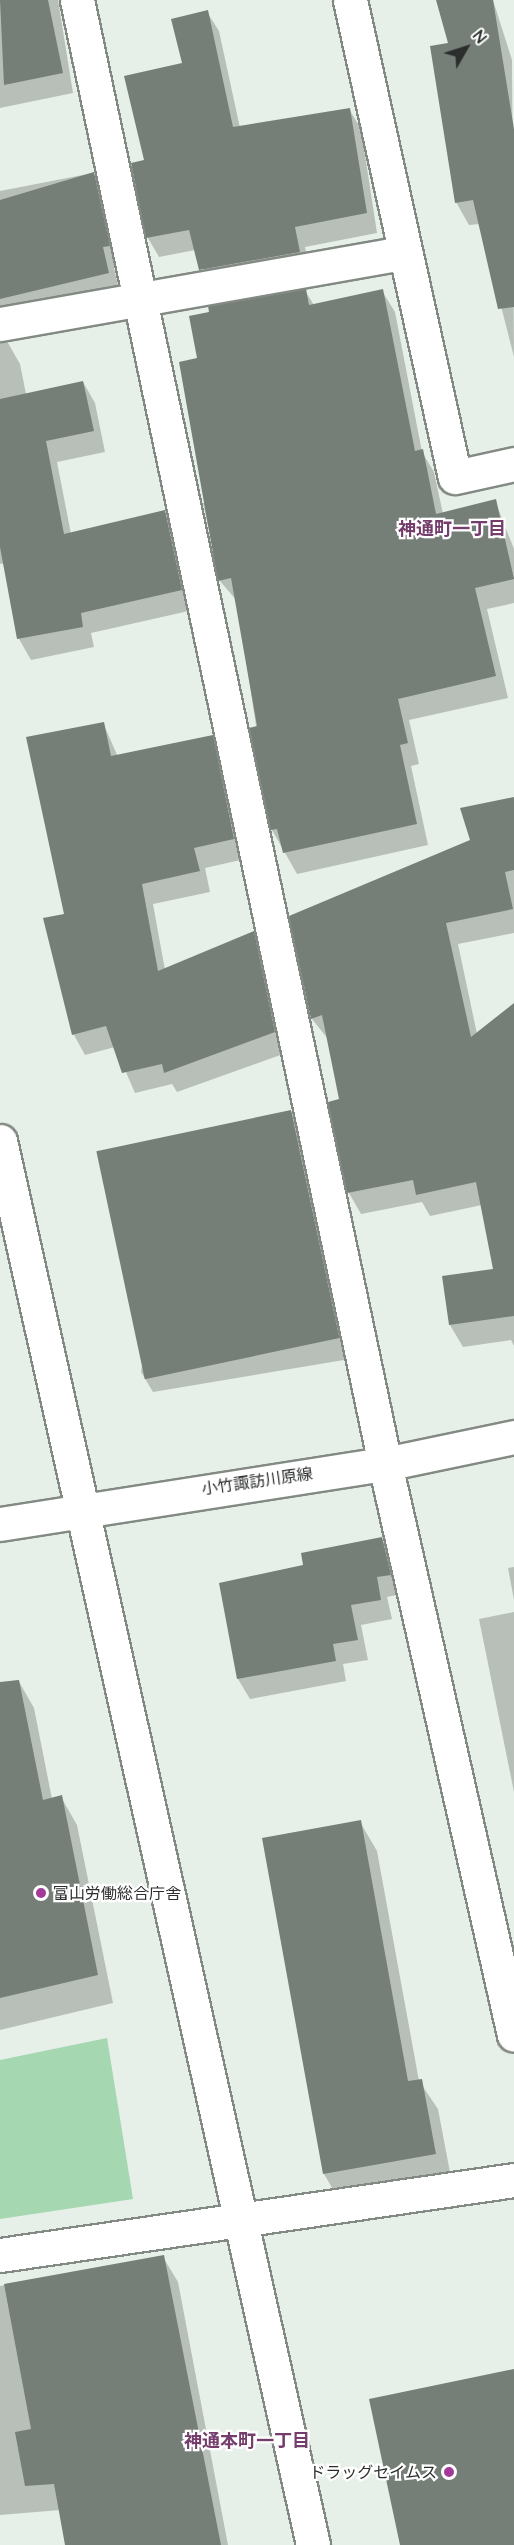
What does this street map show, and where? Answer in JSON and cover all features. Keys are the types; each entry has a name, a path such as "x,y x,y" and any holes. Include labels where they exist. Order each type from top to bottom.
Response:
{"street":[{"path":"77,0 138,300 171,437 385,1464 514,2035"},
{"path":"350,0 402,253 455,477 514,464"},
{"path":"0,324 402,253"},
{"path":"0,1141 84,1507 176,1944 242,2217 313,2545"},
{"name":"小竹諏訪川原線","path":"0,1524 84,1507 385,1464 514,1437"},
{"path":"0,2255 242,2217 514,2180"}],"green space":[{"path":"107,2038 133,2199 0,2219 0,2060"}],"building":[{"path":"0,0 48,0 63,73 4,85"},
{"path":"436,0 493,0 514,129 514,307 498,309 473,200 455,203 430,46 448,43"},
{"path":"208,10 233,127 350,108 367,213 295,227 300,252 199,270 189,230 146,238 131,163 144,160 124,76 182,63 171,19"},
{"path":"94,172 110,246 103,247 109,273 0,299 0,200"},
{"path":"306,289 309,305 383,289 415,451 423,449 436,514 496,499 514,579 475,588 496,676 398,699 408,743 400,745 417,824 283,853 277,829 271,830 249,728 257,726 231,578 218,581 179,362 197,358 189,316 209,312 208,306"},
{"path":"83,381 94,431 46,441 64,534 165,510 182,590 81,613 83,627 17,639 0,547 0,399"},
{"path":"104,722 111,756 213,735 234,839 194,848 200,871 142,884 158,971 254,931 275,1032 164,1073 162,1064 122,1073 106,1026 72,1035 43,918 64,914 26,737"},
{"path":"514,797 514,870 505,872 513,909 446,923 471,1037 514,1003 514,1316 449,1325 442,1276 493,1269 476,1182 416,1195 413,1180 347,1193 328,1102 339,1099 322,1015 311,1019 289,916 470,840 460,808"},
{"path":"291,1110 339,1338 145,1379 96,1151"},
{"path":"382,1537 391,1575 377,1577 381,1600 351,1605 358,1640 333,1644 336,1661 237,1679 219,1583 303,1565 301,1553"},
{"name":"富山労働総合庁舎","path":"19,1680 43,1800 62,1795 98,1975 0,1998 0,1682"},
{"path":"361,1820 408,2081 422,2079 436,2154 323,2174 262,1838"},
{"path":"164,2255 221,2545 65,2545 54,2484 25,2486 15,2432 31,2429 4,2284"},
{"name":"ドラッグセイムス","path":"514,2369 514,2545 400,2545 369,2399"}],"place":[{"name":"富山労働総合庁舎","path":"41,1893"},
{"name":"ドラッグセイムス","path":"449,2472"}],"district":[{"name":"神通町一丁目","path":"452,529"},
{"name":"神通本町一丁目","path":"247,2441"}]}
